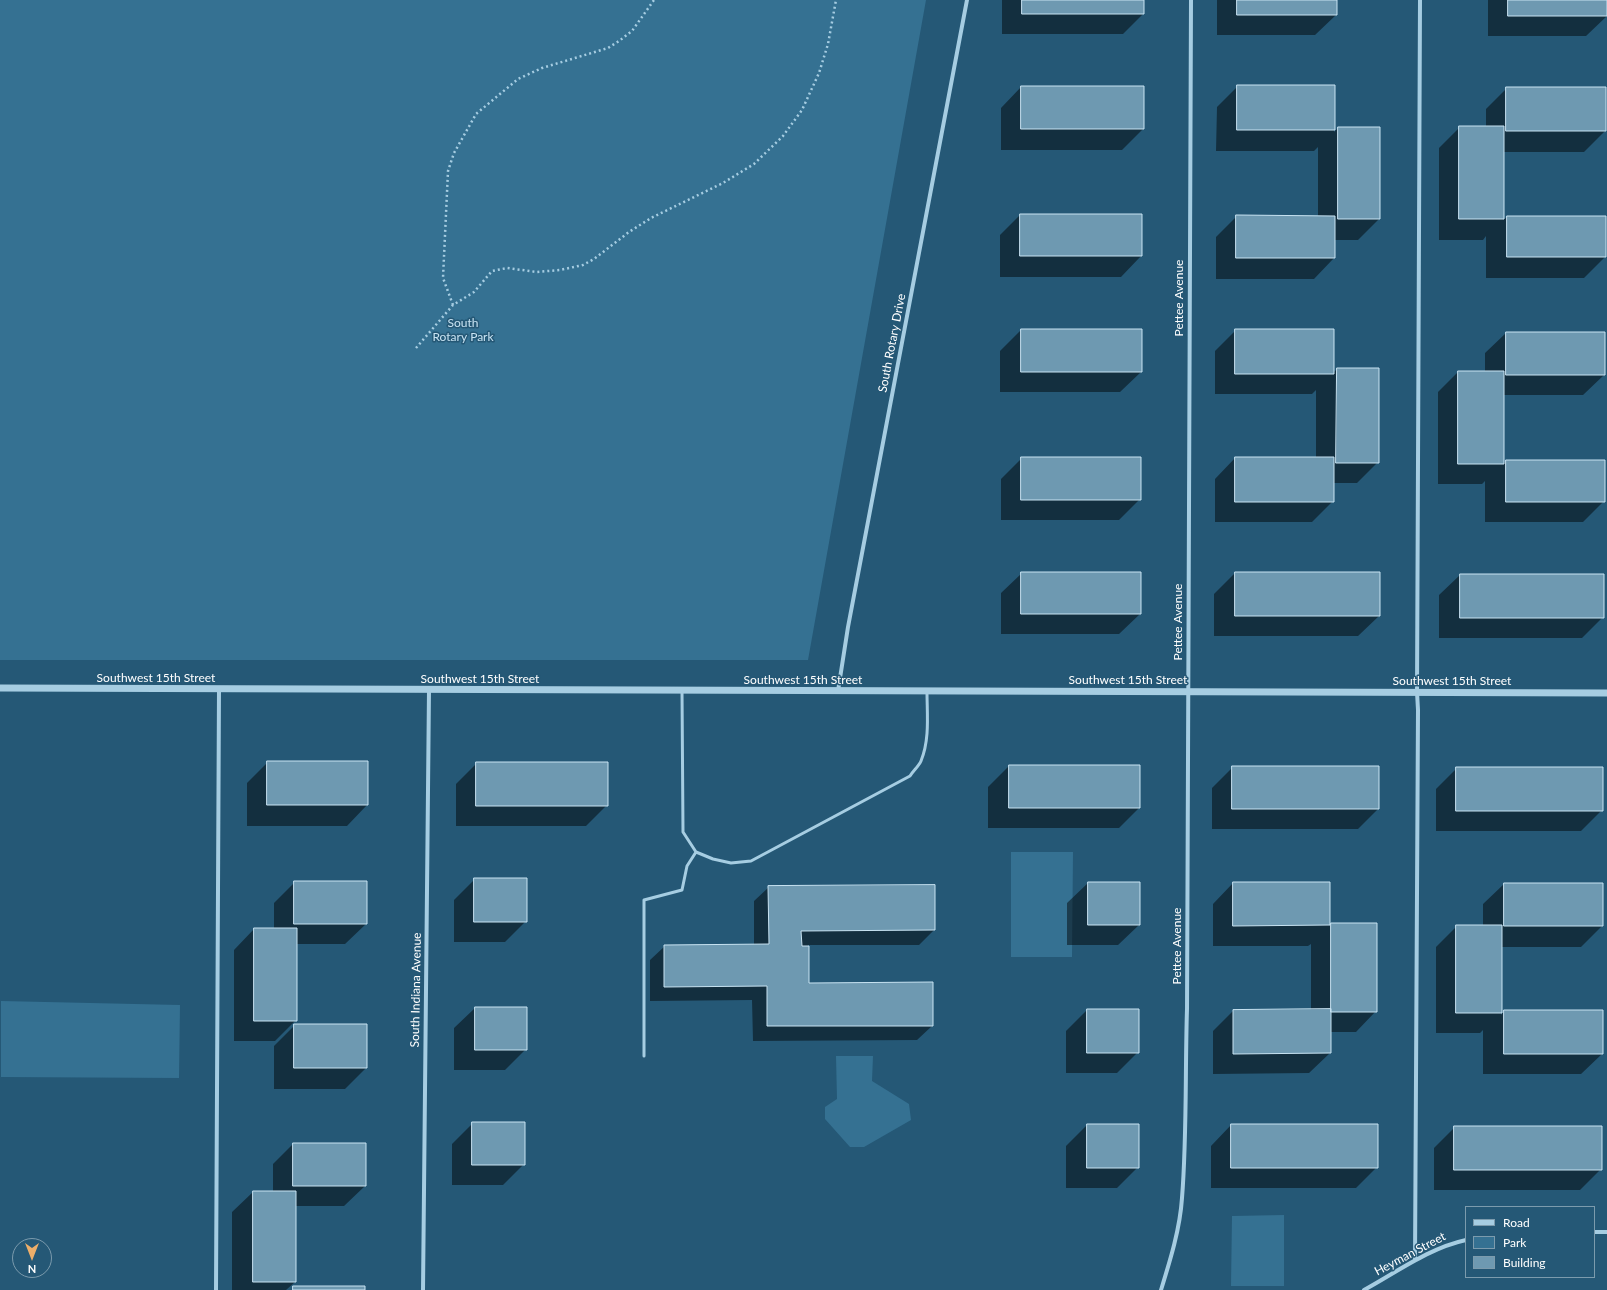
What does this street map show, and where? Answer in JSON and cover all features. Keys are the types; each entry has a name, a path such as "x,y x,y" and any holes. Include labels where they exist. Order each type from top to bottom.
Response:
{"street":[{"name":"South Rotary Drive","path":"838,691 849,620 968,0"},
{"name":"Pettee Avenue","path":"1161,1290 1176,1233 1182,1199 1187,1009 1191,0"},
{"path":"1415,1260 1420,0"},
{"name":"Southwest 15th Street","path":"0,688 1607,693"},
{"path":"216,1290 219,689"},
{"name":"South Indiana Avenue","path":"423,1290 429,690"},
{"path":"1595,1232 1607,1232"},
{"name":"Heyman Street","path":"1364,1290 1415,1260 1454,1242 1465,1240"}],"lane":[{"path":"682,691 683,832 696,852 713,859 731,863 750,861 910,776 921,762 925,749 927,733 927,691"},
{"path":"644,1056 644,900 682,890 687,866 696,852"}],"path":[{"path":"453,305 443,278 448,171 454,153 476,114 518,79 542,68 608,48 620,41 632,31 654,0"},
{"path":"416,348 453,305 474,292 492,271 507,268 537,272 560,270 583,265 594,259 650,218 724,184 754,164 783,136 802,110 821,66 828,44 836,0"}],"green space":[{"name":"South Rotary Park","path":"0,0 926,0 808,660 0,660"},
{"path":"1011,852 1073,852 1072,957 1011,957"},
{"path":"1,1001 180,1005 179,1078 1,1077"},
{"path":"836,1056 873,1056 872,1081 909,1104 911,1120 864,1147 850,1147 825,1119 825,1107 837,1099"},
{"path":"1284,1215 1284,1286 1231,1286 1232,1216"}],"building":[{"path":"1022,0 1144,0 1144,14 1022,14"},
{"path":"1237,0 1337,0 1337,15 1237,15"},
{"path":"1508,0 1607,0 1607,16 1508,16"},
{"path":"1237,85 1335,85 1335,130 1237,130"},
{"path":"1021,86 1144,86 1144,129 1021,129"},
{"path":"1506,87 1606,87 1606,131 1506,131"},
{"path":"1459,126 1504,126 1504,219 1459,219"},
{"path":"1338,127 1380,127 1380,219 1338,219"},
{"path":"1020,214 1142,214 1142,256 1020,256"},
{"path":"1236,215 1335,216 1335,258 1236,258"},
{"path":"1507,216 1606,216 1606,257 1507,257"},
{"path":"1021,329 1142,329 1142,372 1021,372"},
{"path":"1235,329 1334,329 1334,374 1235,374"},
{"path":"1506,332 1605,332 1605,375 1506,375"},
{"path":"1337,368 1379,368 1379,463 1336,463"},
{"path":"1458,371 1504,371 1504,464 1458,464"},
{"path":"1021,457 1141,457 1141,500 1021,500"},
{"path":"1235,457 1334,457 1334,502 1235,502"},
{"path":"1506,460 1605,460 1605,502 1506,502"},
{"path":"1021,572 1141,572 1141,614 1021,614"},
{"path":"1235,572 1380,572 1380,616 1235,616"},
{"path":"1460,574 1604,574 1604,618 1460,618"},
{"path":"267,761 368,761 368,805 267,805"},
{"path":"476,762 608,762 608,806 476,806"},
{"path":"1009,765 1140,765 1140,808 1009,808"},
{"path":"1232,766 1379,766 1379,809 1232,809"},
{"path":"1456,767 1603,767 1603,811 1456,811"},
{"path":"474,878 527,878 527,922 474,922"},
{"path":"294,881 367,881 367,924 294,924"},
{"path":"1088,882 1140,882 1140,925 1088,925"},
{"path":"1233,882 1330,882 1330,925 1233,926"},
{"path":"1504,883 1603,883 1603,926 1504,926"},
{"path":"935,885 935,930 801,931 802,946 809,946 809,983 933,982 933,1026 767,1026 767,986 664,987 664,945 769,944 768,886"},
{"path":"1331,923 1377,923 1377,1012 1331,1012"},
{"path":"1456,925 1502,925 1502,1013 1456,1013"},
{"path":"254,928 297,928 297,1021 254,1021"},
{"path":"475,1007 527,1007 527,1050 475,1050"},
{"path":"1087,1009 1139,1009 1139,1053 1087,1053"},
{"path":"1331,1009 1331,1053 1233,1054 1233,1010"},
{"path":"1504,1010 1603,1010 1603,1054 1504,1054"},
{"path":"294,1024 367,1024 367,1068 294,1068"},
{"path":"472,1122 525,1122 525,1165 472,1165"},
{"path":"1087,1124 1139,1124 1139,1168 1087,1168"},
{"path":"1231,1124 1378,1124 1378,1168 1231,1168"},
{"path":"1454,1126 1602,1126 1602,1170 1454,1170"},
{"path":"293,1143 366,1143 366,1186 293,1186"},
{"path":"253,1191 296,1191 296,1282 253,1282"},
{"path":"293,1286 365,1286 365,1290 293,1290"}]}
